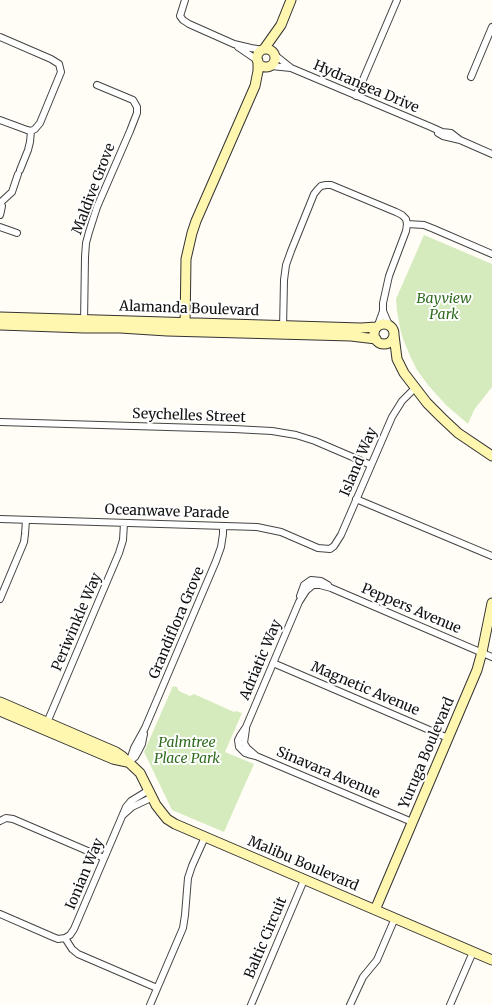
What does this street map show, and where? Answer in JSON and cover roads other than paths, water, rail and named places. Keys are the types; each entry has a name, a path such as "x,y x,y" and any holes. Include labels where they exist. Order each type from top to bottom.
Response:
{"street":[{"path":"185,0 180,16 182,20 234,44 258,60 263,66 270,66"},
{"path":"255,86 275,61 281,25 291,0"},
{"path":"356,96 397,0"},
{"path":"185,327 186,259 196,220 255,86 258,71 258,54 281,25"},
{"path":"471,77 492,27"},
{"path":"0,37 52,59 59,64 61,72 40,123 35,129 31,131 21,129 0,120"},
{"path":"234,44 251,48 270,49 275,54"},
{"name":"Hydrangea Drive","path":"275,54 291,68"},
{"name":"Hydrangea Drive","path":"270,66 291,68 442,132 451,133 460,140 492,154"},
{"name":"Maldive Grove","path":"84,324 86,243 97,207 130,131 137,107 133,100 97,85"},
{"path":"0,215 2,206 0,203 12,192 28,150 31,131"},
{"path":"283,330 284,280 286,265 311,202 318,189 321,186 331,185 402,215 406,219 406,231 387,282 383,311 374,334 378,341 398,359"},
{"path":"407,224 434,229 492,254"},
{"path":"0,227 17,233"},
{"path":"383,311 389,325 393,329 398,359 404,373 415,388 430,407 450,426 491,454"},
{"name":"Alamanda Boulevard","path":"0,317 84,324"},
{"name":"Alamanda Boulevard","path":"0,325 84,324 283,330 361,328 378,326"},
{"path":"378,326 384,324 389,325"},
{"name":"Alamanda Boulevard","path":"283,330 351,336 378,341"},
{"path":"378,341 386,343 389,342 394,335"},
{"name":"Island Way","path":"330,549 334,546 341,535 395,411 402,401 415,388"},
{"name":"Seychelles Street","path":"0,422 272,431 296,435 315,441 371,465"},
{"path":"356,499 492,556"},
{"name":"Oceanwave Parade","path":"0,519 257,527 275,530 318,548 330,549"},
{"path":"0,599 24,542 26,534 26,520"},
{"name":"Periwinkle Way","path":"46,726 119,553 123,540 124,523"},
{"name":"Grandiflora Grove","path":"129,763 135,757 142,744 145,728 216,561 222,540 223,526"},
{"name":"Peppers Avenue","path":"312,582 331,588 492,657"},
{"name":"Adriatic Way","path":"242,745 238,740 246,727 299,602 312,582"},
{"name":"Yuruga Boulevard","path":"375,910 476,672 482,652 492,603"},
{"name":"Magnetic Avenue","path":"273,663 448,738"},
{"path":"0,702 113,759 129,763"},
{"path":"0,711 46,726"},
{"name":"Sinavara Avenue","path":"242,745 244,753 256,756 412,822"},
{"name":"Malibu Boulevard","path":"129,763 140,773 159,810 167,819 179,826 492,960"},
{"name":"Ionian Way","path":"66,938 74,929 122,816 151,794"},
{"path":"0,821 6,818 13,819 104,858"},
{"path":"150,1005 183,928 186,915 186,890 188,878 205,837"},
{"name":"Baltic Circuit","path":"251,1005 304,880"},
{"path":"0,914 58,939 66,938 72,949 78,954 157,988"},
{"path":"350,1005 361,980 379,956 395,918"},
{"path":"450,1005 473,952"}],"park label":[{"name":"Bayview Park","path":"444,308"},
{"name":"Palmtree Place Park","path":"187,752"}]}
